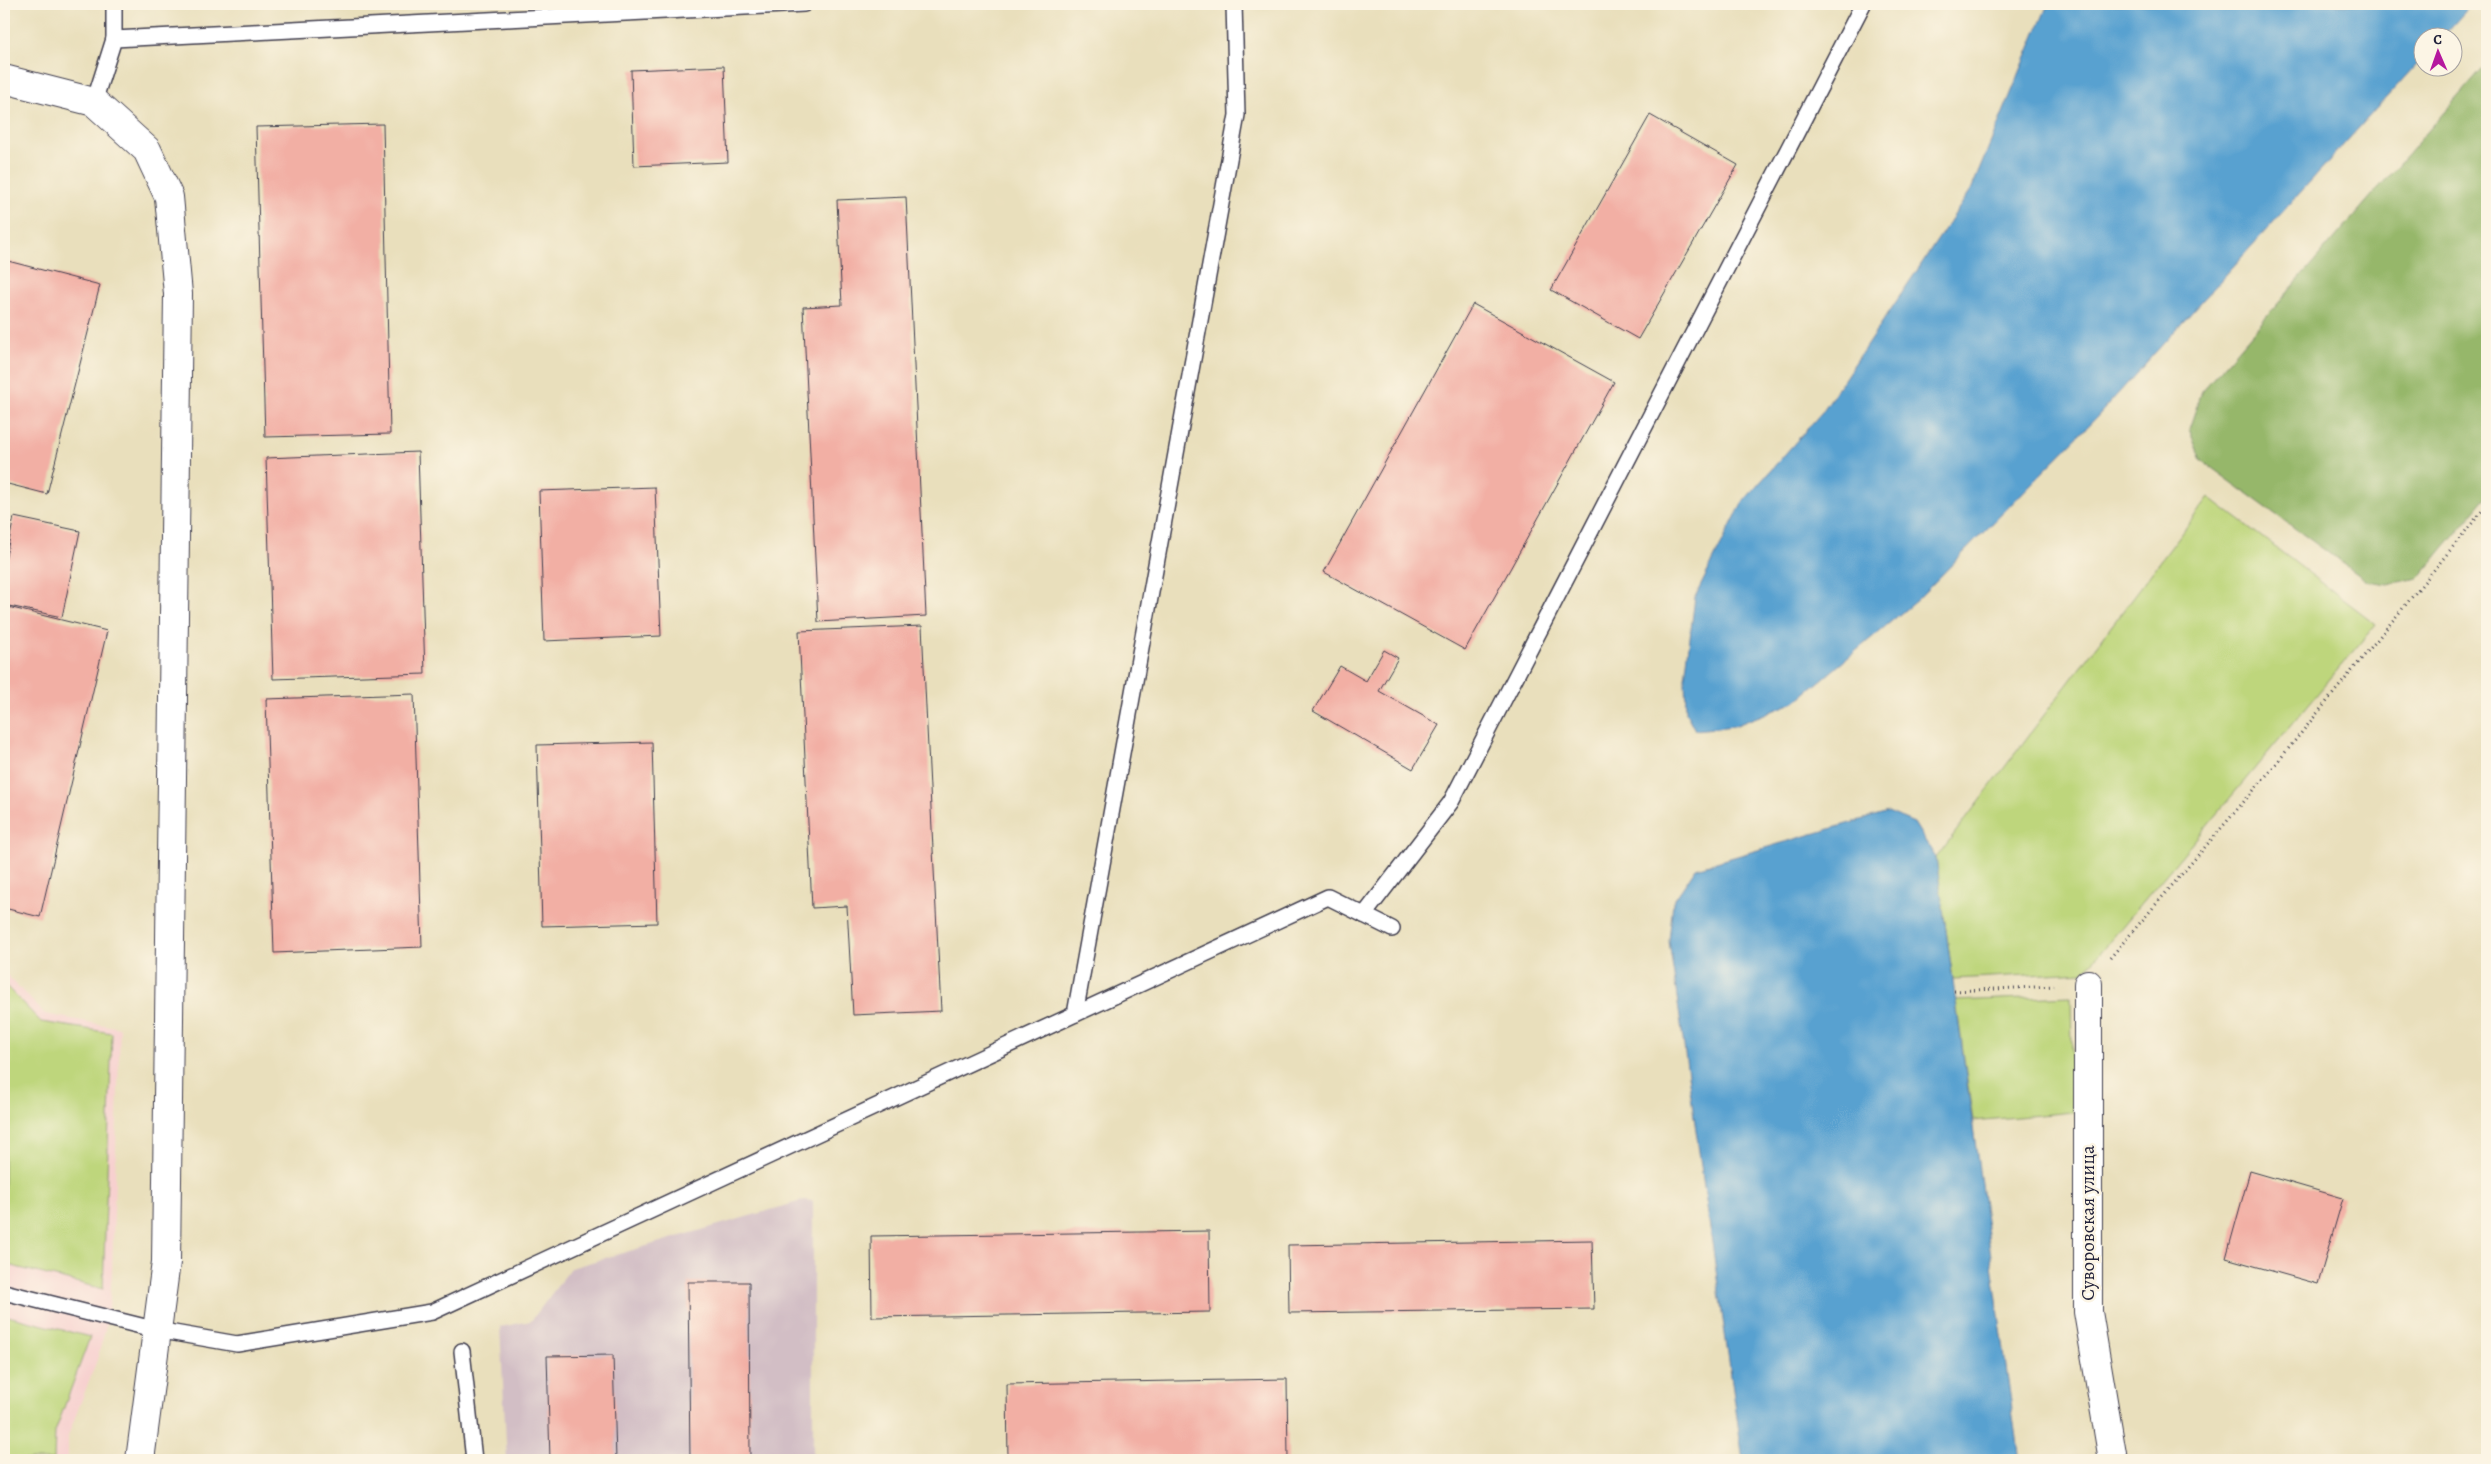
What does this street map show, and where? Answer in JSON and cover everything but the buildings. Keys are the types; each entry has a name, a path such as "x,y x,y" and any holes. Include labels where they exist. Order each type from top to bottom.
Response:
{"street":[{"path":"4,79 94,102 147,150 169,197 178,294 166,1262 140,1460"},
{"name":"Суворовская улица","path":"2088,984 2088,1312 2113,1460"}],"lane":[{"path":"94,102 114,39 114,4"},
{"path":"114,39 804,4"},
{"path":"1075,1014 1237,115 1234,4"},
{"path":"1364,915 1451,802 1863,4"},
{"path":"4,1292 157,1330 237,1344 432,1312 1328,897 1392,929"},
{"path":"462,1351 474,1460"}],"path":[{"path":"1954,991 2088,984 2271,770 2487,505"}],"shaded area":[{"path":"4,972 45,1014 120,1028 112,1273 108,1319 97,1360 68,1436 68,1460 4,1460"},
{"path":"805,1200 813,1201 813,1460 507,1460 500,1327 531,1321 571,1268"}],"green space":[{"path":"2487,63 2487,496 2419,578 2388,584 2367,581 2201,460 2189,429 2202,391"},
{"path":"2209,497 2376,624 2084,972 1953,979 1936,858"},
{"path":"4,984 41,1022 112,1033 103,1289 4,1264"},
{"path":"2071,996 2073,1112 1973,1121 1956,1001"},
{"path":"4,1315 90,1337 55,1432 54,1460 4,1460"}],"water":[{"path":"2048,4 2472,4 2450,28 2414,28 2414,67 2096,418 1918,599 1795,702 1734,726 1695,730 1686,713 1685,678 1695,597 1742,503 1822,412 1971,190"},
{"path":"1888,812 1914,823 1936,858 2019,1460 1743,1460 1669,941 1673,902 1696,868"}]}
